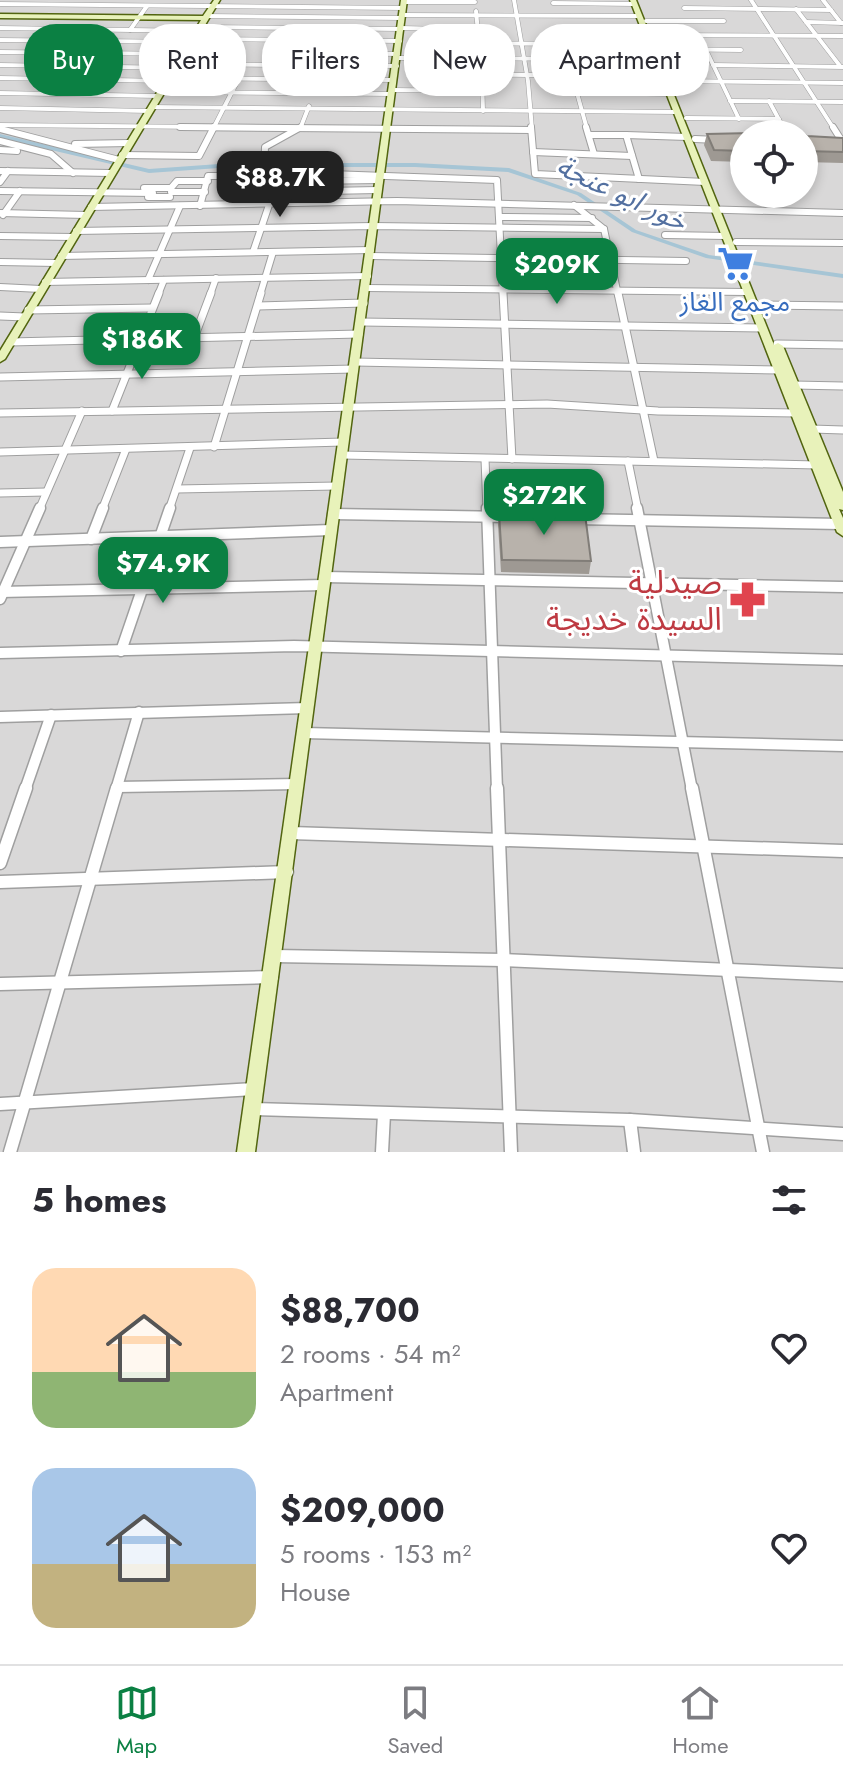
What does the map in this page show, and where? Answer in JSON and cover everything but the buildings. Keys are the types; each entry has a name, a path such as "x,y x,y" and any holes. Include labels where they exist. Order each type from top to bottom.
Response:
{"street":[{"path":"118,5 123,0"},
{"path":"261,6 264,0"},
{"path":"280,17 293,0"},
{"path":"336,24 344,0"},
{"path":"514,0 525,58 535,174 705,182"},
{"path":"679,0 690,21"},
{"path":"751,0 843,142"},
{"path":"823,0 842,23"},
{"path":"0,16 338,18 444,1 475,1 477,24"},
{"path":"558,24 553,2 635,1 645,24"},
{"path":"68,24 86,2"},
{"path":"0,4 86,2 147,6 215,3 403,8 476,15 724,21"},
{"path":"202,24 215,3"},
{"path":"0,27 22,4"},
{"path":"130,30 147,6"},
{"path":"246,1152 287,872 403,8"},
{"path":"684,8 831,10"},
{"path":"717,9 750,65"},
{"path":"796,9 841,66"},
{"path":"265,24 269,17"},
{"path":"806,22 842,23"},
{"path":"0,27 24,29"},
{"path":"388,28 404,28"},
{"path":"123,30 139,30"},
{"path":"258,40 262,30"},
{"path":"2,52 24,32"},
{"path":"709,34 843,36"},
{"path":"0,40 24,40"},
{"path":"246,40 262,40"},
{"path":"388,41 400,41"},
{"path":"515,44 531,44"},
{"path":"709,50 741,50"},
{"path":"828,51 843,51"},
{"path":"2,52 24,53"},
{"path":"388,56 404,56"},
{"path":"709,56 739,119"},
{"path":"515,58 531,58"},
{"path":"0,65 24,66"},
{"path":"713,65 841,66"},
{"path":"388,66 397,66"},
{"path":"2,95 24,72"},
{"path":"515,75 531,75"},
{"path":"0,78 24,79"},
{"path":"388,80 394,80"},
{"path":"709,82 843,83"},
{"path":"388,92 404,92"},
{"path":"2,95 24,95"},
{"path":"56,109 66,96"},
{"path":"0,359 158,96"},
{"path":"0,171 73,173 117,163 199,156 231,96"},
{"path":"264,171 264,152 268,143 303,127 312,96"},
{"path":"483,96 483,111"},
{"path":"576,96 594,154"},
{"path":"671,96 691,138 719,209 726,236 761,305 812,429 838,482 843,506"},
{"path":"563,518 841,528 747,292 736,242 705,182 677,96"},
{"path":"730,101 843,102"},
{"path":"686,118 779,119 769,101"},
{"path":"0,108 677,112"},
{"path":"91,126 102,110"},
{"path":"0,127 140,125 531,130"},
{"path":"0,127 68,144 117,163"},
{"path":"589,135 730,140"},
{"path":"626,135 639,179"},
{"path":"0,141 64,160 73,173"},
{"path":"829,141 843,142"},
{"path":"68,144 129,143"},
{"path":"0,150 40,151"},
{"path":"533,152 632,156"},
{"path":"0,182 8,171"},
{"path":"228,205 238,172 264,171 313,191"},
{"path":"340,172 379,182 498,202 843,213"},
{"path":"340,172 340,186"},
{"path":"1,215 121,207 294,204 340,172"},
{"path":"200,206 208,176 275,184 340,186 352,191 379,182"},
{"path":"313,191 324,186 352,191 379,182 495,178 501,228 512,459"},
{"path":"168,206 175,181 188,186 207,186"},
{"path":"352,191 379,182"},
{"path":"275,184 340,186"},
{"path":"253,252 275,184"},
{"path":"299,184 313,191"},
{"path":"294,204 299,184"},
{"path":"0,191 153,193 188,186 207,186"},
{"path":"313,191 324,186"},
{"path":"1,215 20,191"},
{"path":"100,192 153,193"},
{"path":"121,207 127,193"},
{"path":"146,207 153,193"},
{"path":"572,204 604,229 613,259 654,461"},
{"path":"148,280 180,206"},
{"path":"500,217 592,218"},
{"path":"0,236 373,226 604,229"},
{"path":"665,235 726,236"},
{"path":"736,242 843,243"},
{"path":"0,262 253,252 686,261"},
{"path":"214,447 240,371 273,252"},
{"path":"0,287 265,277 504,290 747,292"},
{"path":"194,338 216,278"},
{"path":"112,411 164,280"},
{"path":"258,306 364,303"},
{"path":"761,305 843,306"},
{"path":"0,316 152,308"},
{"path":"6,346 250,336 360,328 762,328"},
{"path":"777,344 843,345"},
{"path":"0,377 355,365 779,370"},
{"path":"794,385 843,386"},
{"path":"0,413 547,404 642,410 796,413"},
{"path":"82,411 1,595 325,581 489,579 843,587"},
{"path":"812,429 843,430"},
{"path":"0,452 214,447 342,449 485,459 817,465"},
{"path":"121,651 190,448"},
{"path":"91,539 126,449"},
{"path":"485,459 511,1152"},
{"path":"628,461 763,1152"},
{"path":"177,489 337,486"},
{"path":"0,493 46,492"},
{"path":"333,514 518,518"},
{"path":"0,542 331,530"},
{"path":"0,653 317,647 843,660"},
{"path":"0,717 308,708"},
{"path":"10,1152 57,983 139,712"},
{"path":"0,863 51,715"},
{"path":"304,733 497,735 843,746"},
{"path":"117,787 297,784"},
{"path":"291,833 843,851"},
{"path":"0,882 287,872"},
{"path":"275,956 503,960 843,975"},
{"path":"0,984 272,977"},
{"path":"0,1104 254,1089"},
{"path":"251,1109 630,1120 843,1134"},
{"path":"382,1152 384,1114"},
{"path":"630,1120 634,1152"}],"shaded area":[{"path":"0,0 843,0 843,1152 0,1152"}],"waterway":[{"name":"خور ابو عنجة","path":"0,136 149,171 233,165 415,165 509,170 579,194 634,231 708,257 843,276"}],"place":[{"name":"مجمع الغاز","path":"735,263"},
{"name":"صيدلية السيدة خديجة","path":"748,600"}]}
